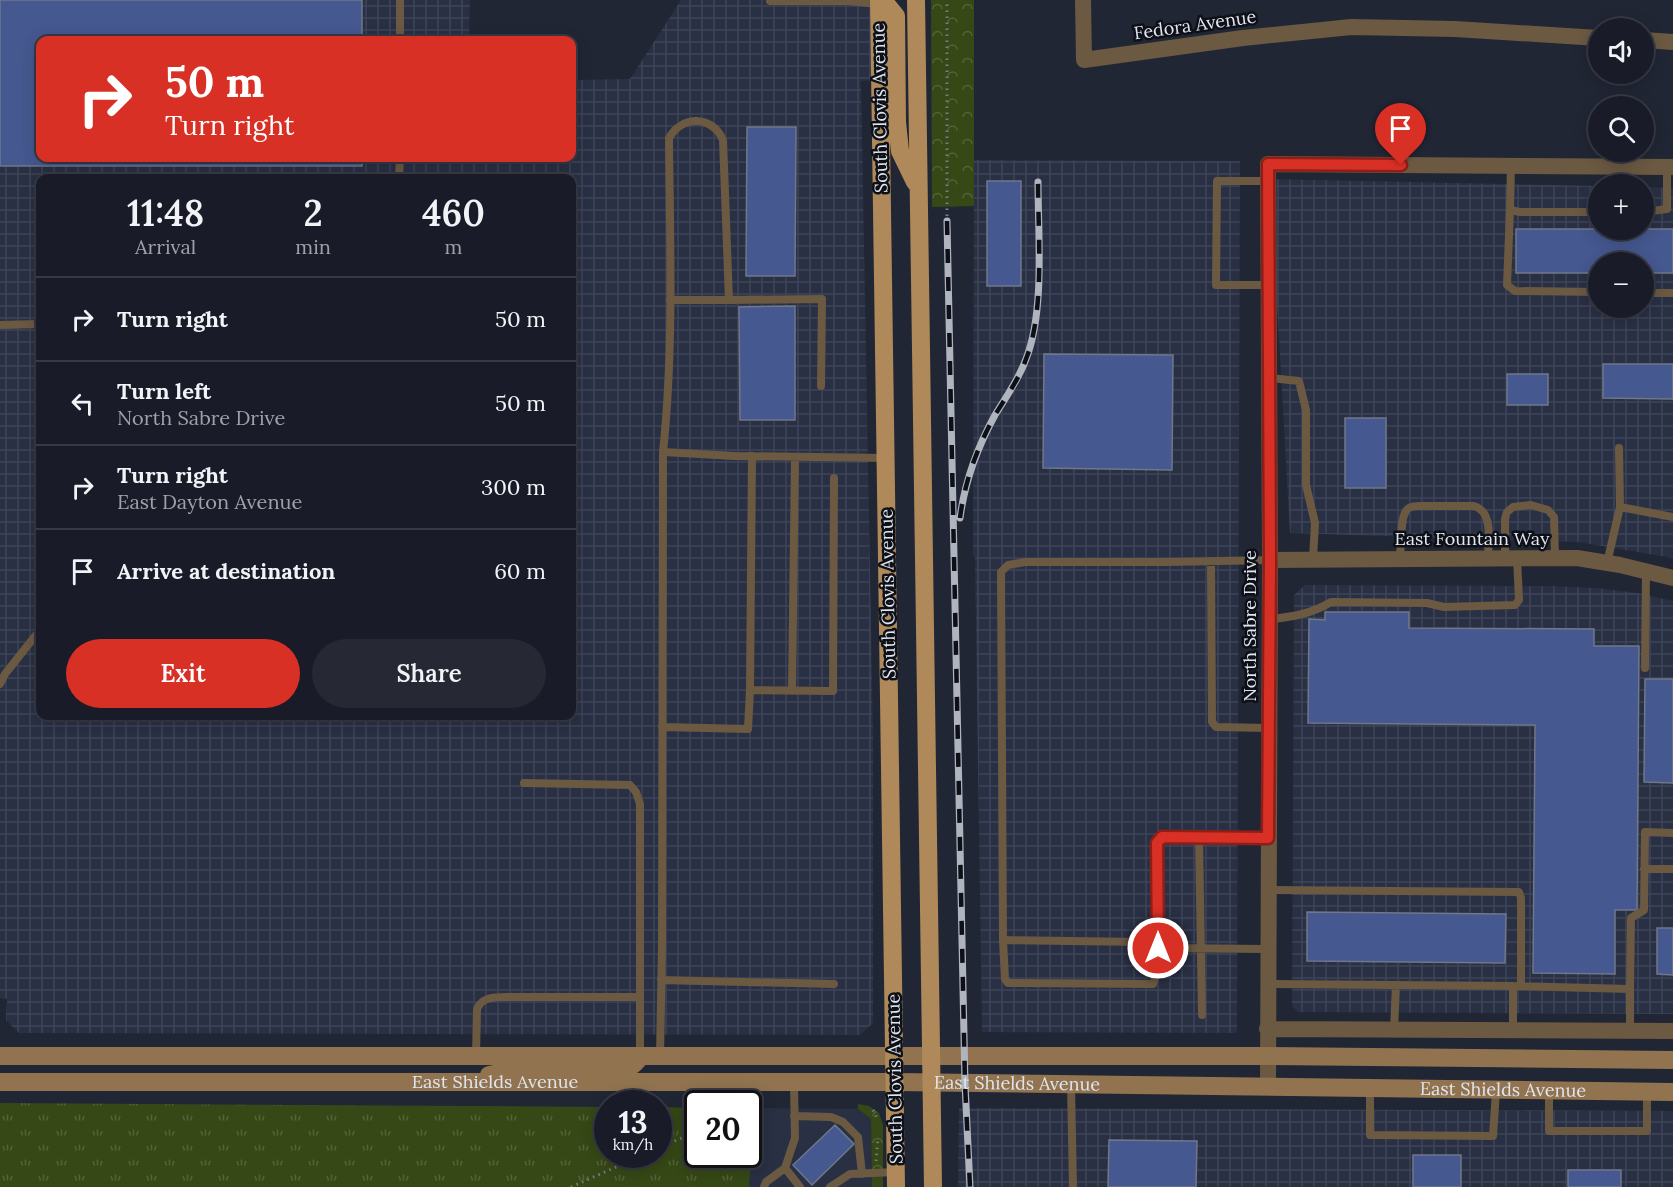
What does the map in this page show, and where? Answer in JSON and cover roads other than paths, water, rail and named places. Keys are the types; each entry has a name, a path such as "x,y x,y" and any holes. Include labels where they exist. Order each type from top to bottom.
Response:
{"main road":[{"path":"879,2 887,5 896,16 897,122 900,151 919,189"},
{"name":"South Clovis Avenue","path":"879,2 896,1179"},
{"name":"South Clovis Avenue","path":"912,2 919,189 933,1187"},
{"name":"East Shields Avenue","path":"0,1056 1267,1056 1673,1060"},
{"path":"449,1083 514,1070 627,1069 640,1057"},
{"name":"East Shields Avenue","path":"0,1082 895,1082 1673,1092"}],"street":[{"name":"Fedora Avenue","path":"1083,0 1084,60 1243,38 1351,27 1455,29 1588,37"},
{"path":"1654,41 1673,42"},
{"path":"1268,173 1511,166 1670,167"},
{"name":"North Sabre Drive","path":"1268,173 1270,378 1268,1087"},
{"name":"East Fountain Way","path":"1270,560 1577,558 1673,578"},
{"path":"1267,1029 1673,1031"}],"lane":[{"path":"400,0 400,36"},
{"path":"770,1 879,2"},
{"path":"660,1057 663,452 667,417 670,300 669,138 681,124 689,121 707,123 719,131 723,140 729,300"},
{"path":"1511,166 1507,285 1515,291 1588,292"},
{"path":"1654,211 1667,209 1670,167"},
{"path":"1268,173 1217,181 1216,285 1269,285"},
{"path":"1510,210 1588,212"},
{"path":"1654,293 1673,293"},
{"path":"670,300 822,299 821,386"},
{"path":"0,325 36,324"},
{"path":"1270,378 1299,381 1306,410 1305,485 1315,523 1313,560"},
{"path":"1607,563 1620,507 1618,448"},
{"path":"663,452 886,458"},
{"path":"662,728 748,729 752,456"},
{"path":"792,691 795,457"},
{"path":"750,690 833,691 834,478"},
{"path":"1270,619 1298,617 1331,602 1427,603 1444,608 1515,605 1519,600 1505,519 1513,507 1531,505 1548,510 1554,517 1554,558"},
{"path":"1400,559 1403,518 1410,507 1419,506 1481,508 1488,527 1488,558"},
{"path":"1620,507 1673,517"},
{"path":"1268,838 1162,837 1157,843 1158,948 1156,978 1153,984 1008,983 1005,980 1001,572 1008,565 1025,562 1270,560"},
{"path":"1211,561 1212,722 1216,727 1269,728"},
{"path":"1645,668 1646,571"},
{"path":"0,684 5,674 36,635"},
{"path":"524,783 630,785 636,792 640,804 640,1057"},
{"path":"1630,1031 1631,918 1644,910 1645,832 1673,832"},
{"path":"1199,837 1202,1015"},
{"path":"1644,869 1673,869"},
{"path":"1268,890 1519,892 1521,898 1513,1030"},
{"path":"1003,940 1143,942 1158,948 1267,949"},
{"path":"660,981 834,984"},
{"path":"1267,984 1630,989"},
{"path":"1394,1030 1396,985"},
{"path":"476,1056 477,1009 479,1004 486,999 640,997"},
{"path":"764,1187 766,1182 785,1168 795,1138 794,1083"},
{"path":"1071,1085 1073,1187"},
{"path":"1370,1089 1370,1135 1493,1136 1496,1091"},
{"path":"1549,1091 1549,1131 1647,1131 1647,1092"},
{"path":"794,1116 831,1117 843,1122 858,1137 862,1174"},
{"path":"785,1168 800,1187"},
{"path":"830,1187 850,1174 876,1173 896,1179"}],"railway":[{"path":"960,518 965,491 977,452 995,415 1020,374 1032,340 1036,319 1039,272 1038,182"},
{"path":"947,221 965,1084 970,1187"}]}
